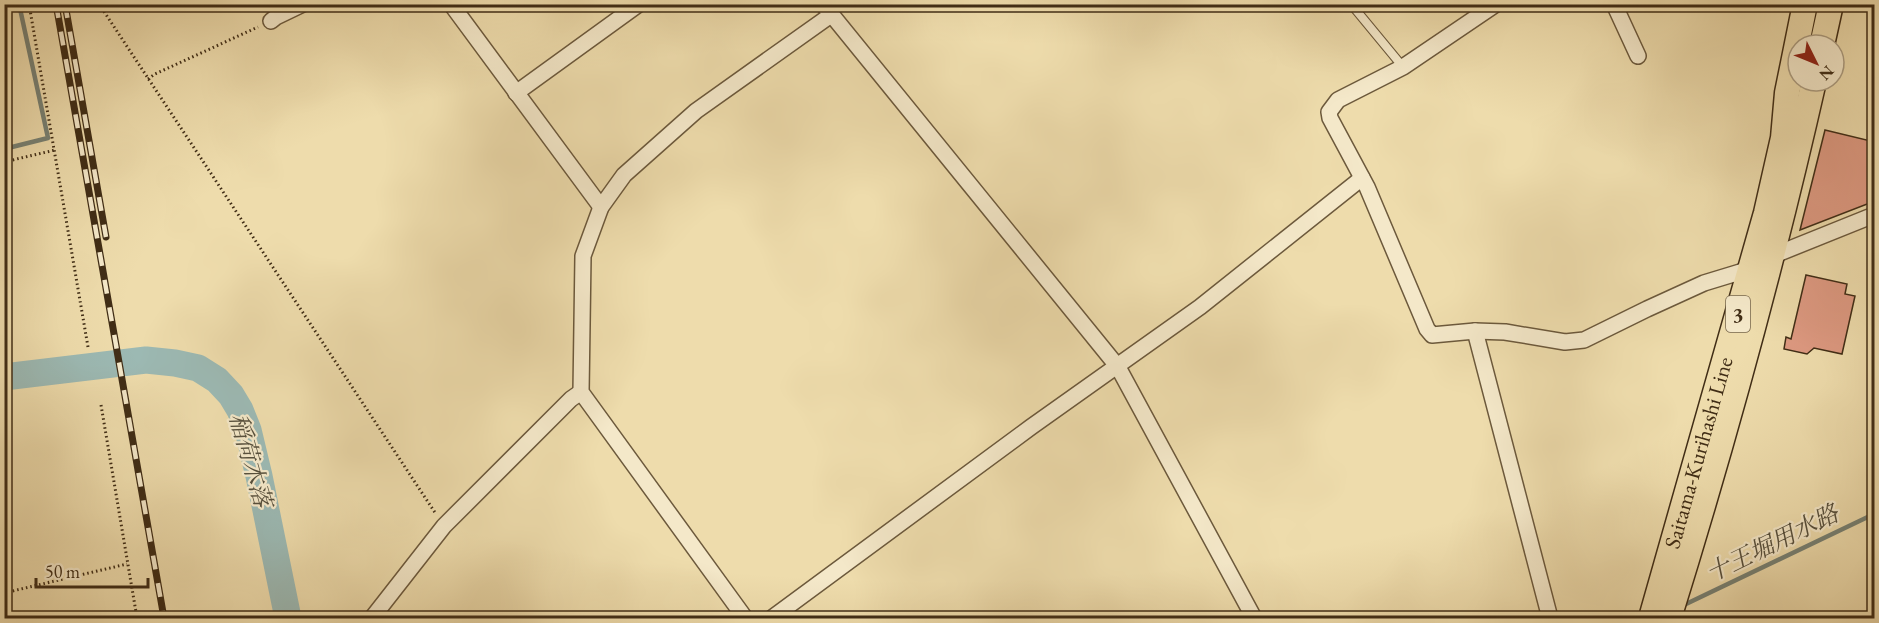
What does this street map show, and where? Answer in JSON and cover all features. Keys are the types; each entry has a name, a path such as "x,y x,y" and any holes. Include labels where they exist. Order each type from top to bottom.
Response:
{"main road":[{"name":"Saitama-Kurihashi Line","path":"1651,618 1766,213 1783,138 1787,93 1805,4"},
{"path":"1825,33 1831,4"},
{"name":"Saitama-Kurihashi Line","path":"1670,618 1748,350 1787,201 1811,93"}],"street":[{"path":"271,21 303,4"},
{"path":"451,4 601,207"},
{"path":"516,93 639,4"},
{"path":"1496,4 1403,67 1338,100 1329,112 1362,178 1427,329 1432,335 1475,331 1505,332 1565,342 1584,340 1704,284 1750,269"},
{"path":"1614,4 1638,56"},
{"path":"745,618 581,392 583,256 601,207 624,175 696,111 832,8 1118,367 1254,618"},
{"path":"772,618 1003,447 1200,307 1362,178"},
{"path":"1772,256 1875,215"},
{"path":"1475,331 1550,618"},
{"path":"372,618 444,526 570,399 581,392"}],"lane":[{"path":"1351,4 1403,67"}],"path":[{"path":"28,4 88,347"},
{"path":"99,4 444,526"},
{"path":"148,79 271,21"},
{"path":"4,162 55,150"},
{"path":"101,405 137,618"},
{"path":"4,593 127,564"}],"building":[{"path":"1825,130 1875,142 1875,201 1800,230"},
{"path":"1806,275 1847,284 1845,294 1855,296 1842,354 1814,348 1807,354 1784,349 1786,337 1791,339"}],"waterway":[{"path":"4,149 48,138 19,4"},
{"name":"稲荷木落","path":"4,377 146,360 198,368 217,380 231,395 248,430 288,618"},
{"name":"十王堀用水路","path":"1686,604 1874,514"}],"railway":[{"path":"56,4 164,618"},
{"path":"65,4 106,237"}]}
